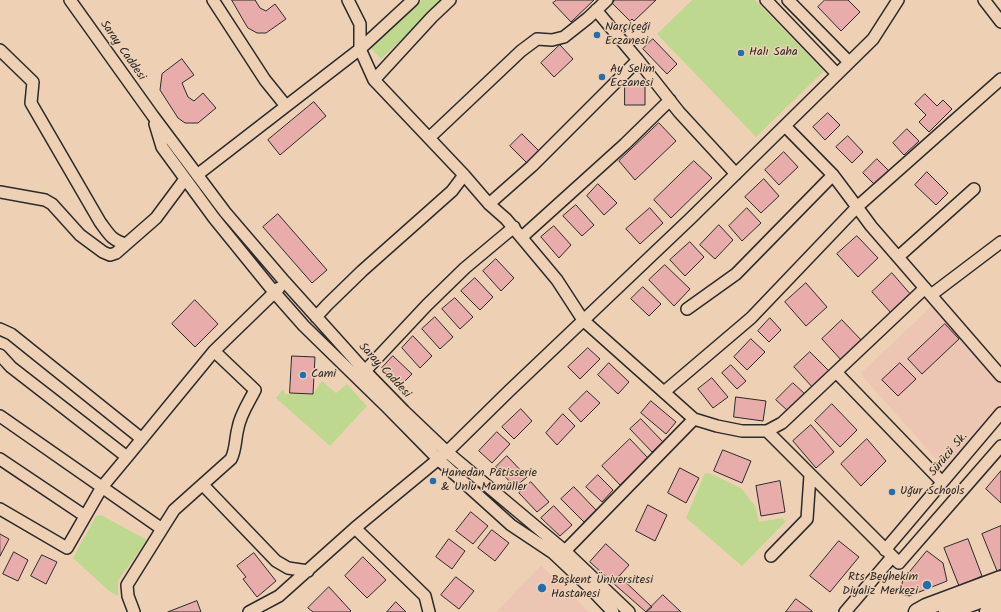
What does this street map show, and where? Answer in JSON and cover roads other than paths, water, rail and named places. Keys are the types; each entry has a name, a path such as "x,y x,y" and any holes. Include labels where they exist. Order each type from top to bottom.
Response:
{"highway":[{"path":"917,612 926,607 1001,579"},
{"path":"947,612 1001,592"},
{"path":"988,612 1001,607"}],"street":[{"name":"Saray Caddesi","path":"70,0 152,116 197,176 225,212 316,317 404,411 443,456 510,525 553,554 588,586 613,612"},
{"path":"213,0 265,80 286,106"},
{"path":"348,0 360,24 360,49 374,80 464,175 489,204 514,227 558,280 584,320 694,419 717,426 742,431 767,431 782,423 836,372 928,292 1001,242"},
{"path":"197,176 360,49 413,0"},
{"path":"374,80 432,17 450,0"},
{"path":"429,138 520,51 537,39 552,40 564,37 588,18 607,0"},
{"path":"766,0 837,74"},
{"path":"788,0 849,62"},
{"path":"249,612 279,596 355,528 443,456 736,174 873,39 898,0"},
{"path":"984,0 1001,22"},
{"path":"596,10 679,112 736,174"},
{"path":"0,50 33,82 31,103 100,222 116,241 126,244"},
{"path":"489,204 532,166 638,60"},
{"path":"664,392 751,318 857,207 1001,79"},
{"path":"522,237 625,144 670,100"},
{"name":"Saray Caddesi","path":"152,116 162,147 214,218 274,292 304,326 387,407 443,456 565,551 629,612"},
{"path":"784,126 832,176 870,226 1001,376"},
{"path":"316,317 362,271 452,191 464,175"},
{"path":"687,309 736,274 832,176"},
{"path":"0,192 45,200 52,204 80,235 103,252 110,255 116,253 156,218 186,179"},
{"path":"898,257 974,189"},
{"path":"365,371 427,305 465,268 514,227"},
{"path":"0,509 67,548 102,487 126,457 214,351 285,282"},
{"path":"0,329 11,334 142,439"},
{"path":"134,612 128,596 127,585 174,510 231,460 234,454 238,427 244,410 255,390 214,351"},
{"path":"0,354 11,367 126,457"},
{"path":"836,372 942,482"},
{"name":"Sürücü Sk.","path":"892,556 942,482 1001,412"},
{"path":"0,416 162,529"},
{"path":"565,551 694,419"},
{"path":"767,431 892,556"},
{"path":"846,612 892,556 1001,446"},
{"path":"0,459 85,516"},
{"path":"771,556 807,519 810,475"},
{"path":"203,485 276,561 288,568 308,571"},
{"path":"355,528 425,596 429,612"}],"place":[{"name":"Narçiçeği Eczanesi","path":"597,35"},
{"name":"Halı Saha","path":"741,53"},
{"name":"Ay Selim Eczanesi","path":"602,77"},
{"name":"Cami","path":"303,375"},
{"name":"Hanedan Pâtisserie & Unlu Mamüller","path":"433,481"},
{"name":"Uğur Schools","path":"892,492"},
{"name":"Rts Beyhekim Diyaliz Merkezi","path":"927,585"},
{"name":"Başkent Üniversitesi Hastanesi","path":"542,588"}]}
